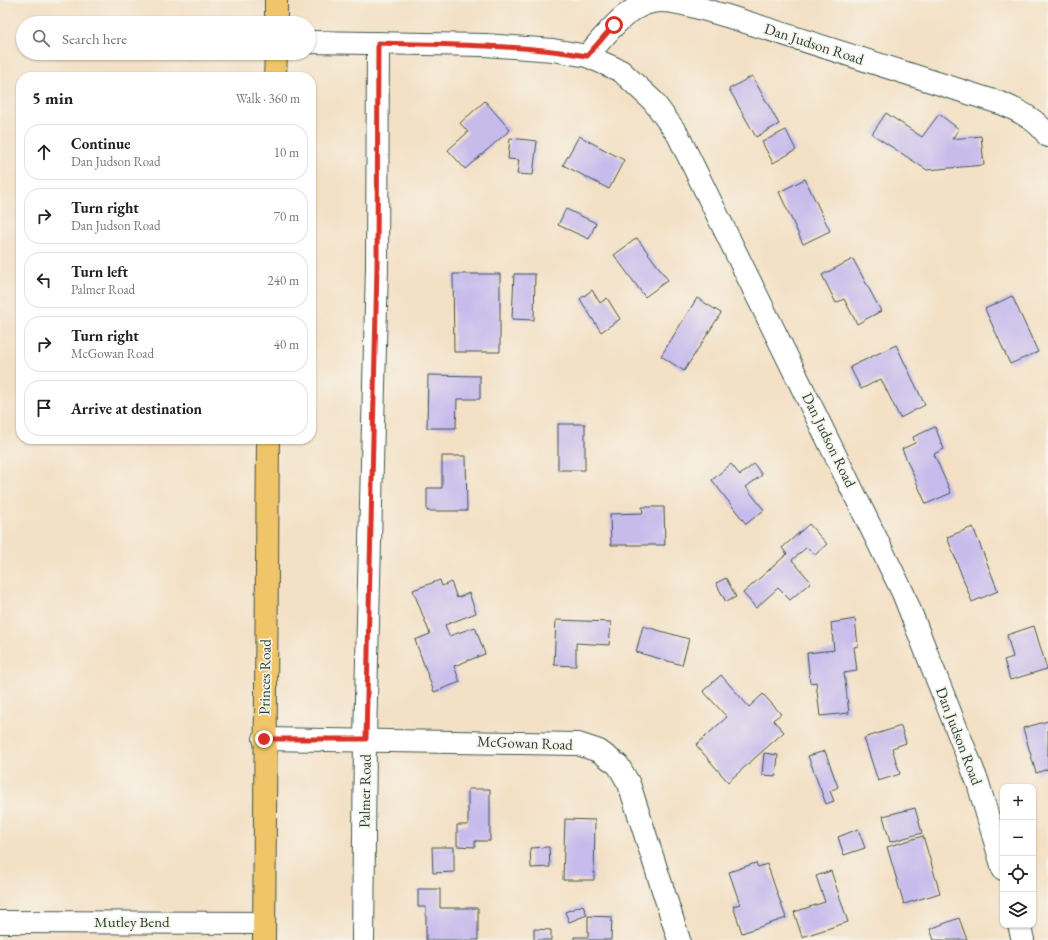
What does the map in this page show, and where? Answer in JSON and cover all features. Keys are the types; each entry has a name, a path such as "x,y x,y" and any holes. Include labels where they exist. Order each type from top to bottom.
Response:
{"main road":[{"path":"276,0 276,16"},
{"path":"275,72 276,60"},
{"name":"Princes Road","path":"264,931 264,739 268,444"}],"street":[{"name":"Dan Judson Road","path":"587,56 614,25 638,8 660,1 682,4 727,16 1003,104 1024,113 1042,127 1048,136"},
{"name":"Dan Judson Road","path":"316,42 485,46 553,50 587,56 621,71 653,101 678,135 903,593 978,783 1000,859"},
{"name":"Palmer Road","path":"363,940 377,267 378,43"},
{"name":"McGowan Road","path":"264,739 366,739 578,744 599,752 618,765 629,784 679,940"},
{"name":"Mutley Bend","path":"0,922 264,931"},
{"path":"1020,928 1023,940"}],"building":[{"path":"752,76 779,124 756,137 729,89"},
{"path":"485,101 510,130 465,169 448,150 468,132 460,123"},
{"path":"886,113 922,137 939,114 959,129 952,139 981,136 984,165 927,170 872,134"},
{"path":"786,130 796,150 773,163 762,142"},
{"path":"579,136 624,160 609,189 563,165"},
{"path":"510,138 537,141 533,175 517,174 519,160 508,159"},
{"path":"805,179 830,231 803,244 779,192"},
{"path":"566,209 596,223 589,239 558,225"},
{"path":"637,238 668,280 645,297 614,255"},
{"path":"853,259 881,311 857,324 844,299 836,303 822,275"},
{"path":"453,274 500,274 500,352 454,352"},
{"path":"514,274 535,274 534,320 512,319"},
{"path":"592,290 600,303 607,298 620,319 601,332 580,299"},
{"path":"1012,296 1038,352 1010,364 985,309"},
{"path":"697,298 721,313 684,371 661,356"},
{"path":"896,345 925,405 900,418 881,379 861,389 850,367"},
{"path":"428,375 480,376 480,399 457,399 456,428 427,428"},
{"path":"558,424 585,424 585,470 558,470"},
{"path":"935,427 944,449 934,454 951,493 926,504 902,449 915,443 913,437"},
{"path":"442,456 466,456 467,511 427,511 427,488 442,488"},
{"path":"731,464 740,475 754,464 762,475 746,487 764,510 746,524 712,480"},
{"path":"642,507 664,507 665,545 611,545 610,514 643,513"},
{"path":"809,524 827,544 815,555 807,547 792,560 811,582 790,600 778,588 756,608 743,593 787,554 782,548"},
{"path":"973,527 998,591 972,602 947,537"},
{"path":"726,578 736,597 726,602 716,583"},
{"path":"440,580 442,586 451,582 457,598 469,593 476,613 445,625 449,636 475,627 485,654 454,666 460,682 434,692 415,640 430,634 413,590"},
{"path":"855,619 858,646 854,647 857,671 844,673 849,713 820,716 816,682 810,683 807,653 834,650 831,623"},
{"path":"556,620 611,622 609,645 576,643 576,666 554,665"},
{"path":"643,626 689,639 682,665 636,652"},
{"path":"1034,626 1047,669 1010,680 1004,660 1013,657 1007,635"},
{"path":"721,675 749,707 763,694 781,714 773,720 784,732 728,782 696,745 727,717 703,691"},
{"path":"1048,721 1048,769 1036,773 1023,728"},
{"path":"901,726 906,743 892,748 900,774 878,781 864,738"},
{"path":"825,751 838,787 830,791 834,801 826,804 808,756"},
{"path":"764,753 778,755 776,776 762,775"},
{"path":"468,789 490,789 490,841 475,841 475,847 457,846 457,825 468,825"},
{"path":"915,808 922,833 890,842 883,816"},
{"path":"565,819 595,820 594,880 563,880"},
{"path":"858,829 865,848 844,855 838,837"},
{"path":"923,836 940,893 904,904 887,847"},
{"path":"432,847 454,847 454,872 433,873"},
{"path":"549,847 550,867 531,868 530,848"},
{"path":"756,863 758,867 767,864 786,918 742,933 733,906 740,904 729,872"},
{"path":"831,871 848,922 802,937 794,912 825,902 816,876"},
{"path":"418,889 440,889 440,908 478,908 478,940 426,940 426,907 418,907"},
{"path":"583,905 587,915 569,922 565,912"},
{"path":"588,916 612,917 611,940 574,940 574,937 588,937"},
{"path":"959,918 967,940 934,940 930,929"},
{"path":"534,929 551,930 551,940 534,940"}],"route":[{"path":"264,739 366,739 377,267 378,43 485,46 553,50 587,56 614,25"}]}
